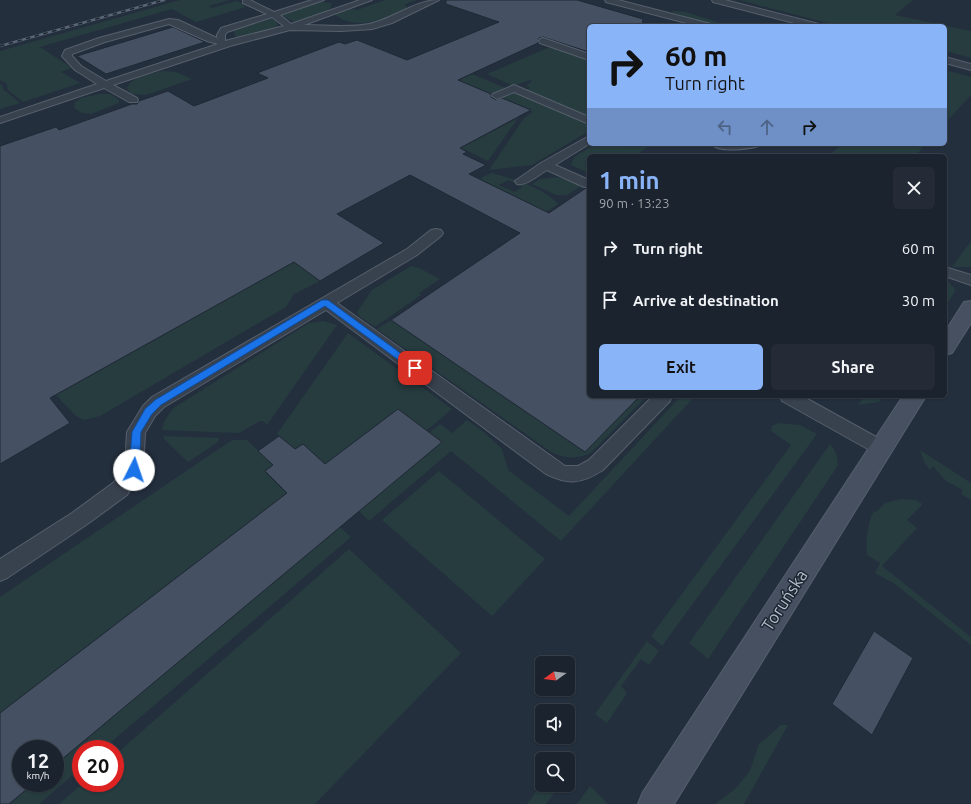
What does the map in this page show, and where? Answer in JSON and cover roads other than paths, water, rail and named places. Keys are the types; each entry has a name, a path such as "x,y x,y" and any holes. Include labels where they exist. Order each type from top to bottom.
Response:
{"street":[{"path":"947,345 971,307"},
{"name":"Toruńska","path":"655,804 913,398"}],"lane":[{"path":"248,0 246,0 273,14 290,26 341,28 369,27 389,21 435,0"},
{"path":"224,43 221,35 224,30 320,0"},
{"path":"0,120 107,85 224,43 290,26 368,0"},
{"path":"609,0 700,24"},
{"path":"716,0 808,24"},
{"path":"133,100 73,63 67,56 68,52 102,40 169,21 175,22 224,43"},
{"path":"543,41 587,56"},
{"path":"947,61 971,67"},
{"path":"497,96 514,88 587,120"},
{"path":"521,181 587,140"},
{"path":"707,146 715,154"},
{"path":"732,146 745,146"},
{"path":"546,165 587,184"},
{"path":"0,571 120,490 134,470 136,432 149,411 158,402 412,252 436,232"},
{"path":"947,272 971,280"},
{"path":"325,302 553,469 564,475 576,475 586,472 596,465 662,398"},
{"path":"792,398 881,448"}],"railway":[{"path":"0,46 164,0"}]}
